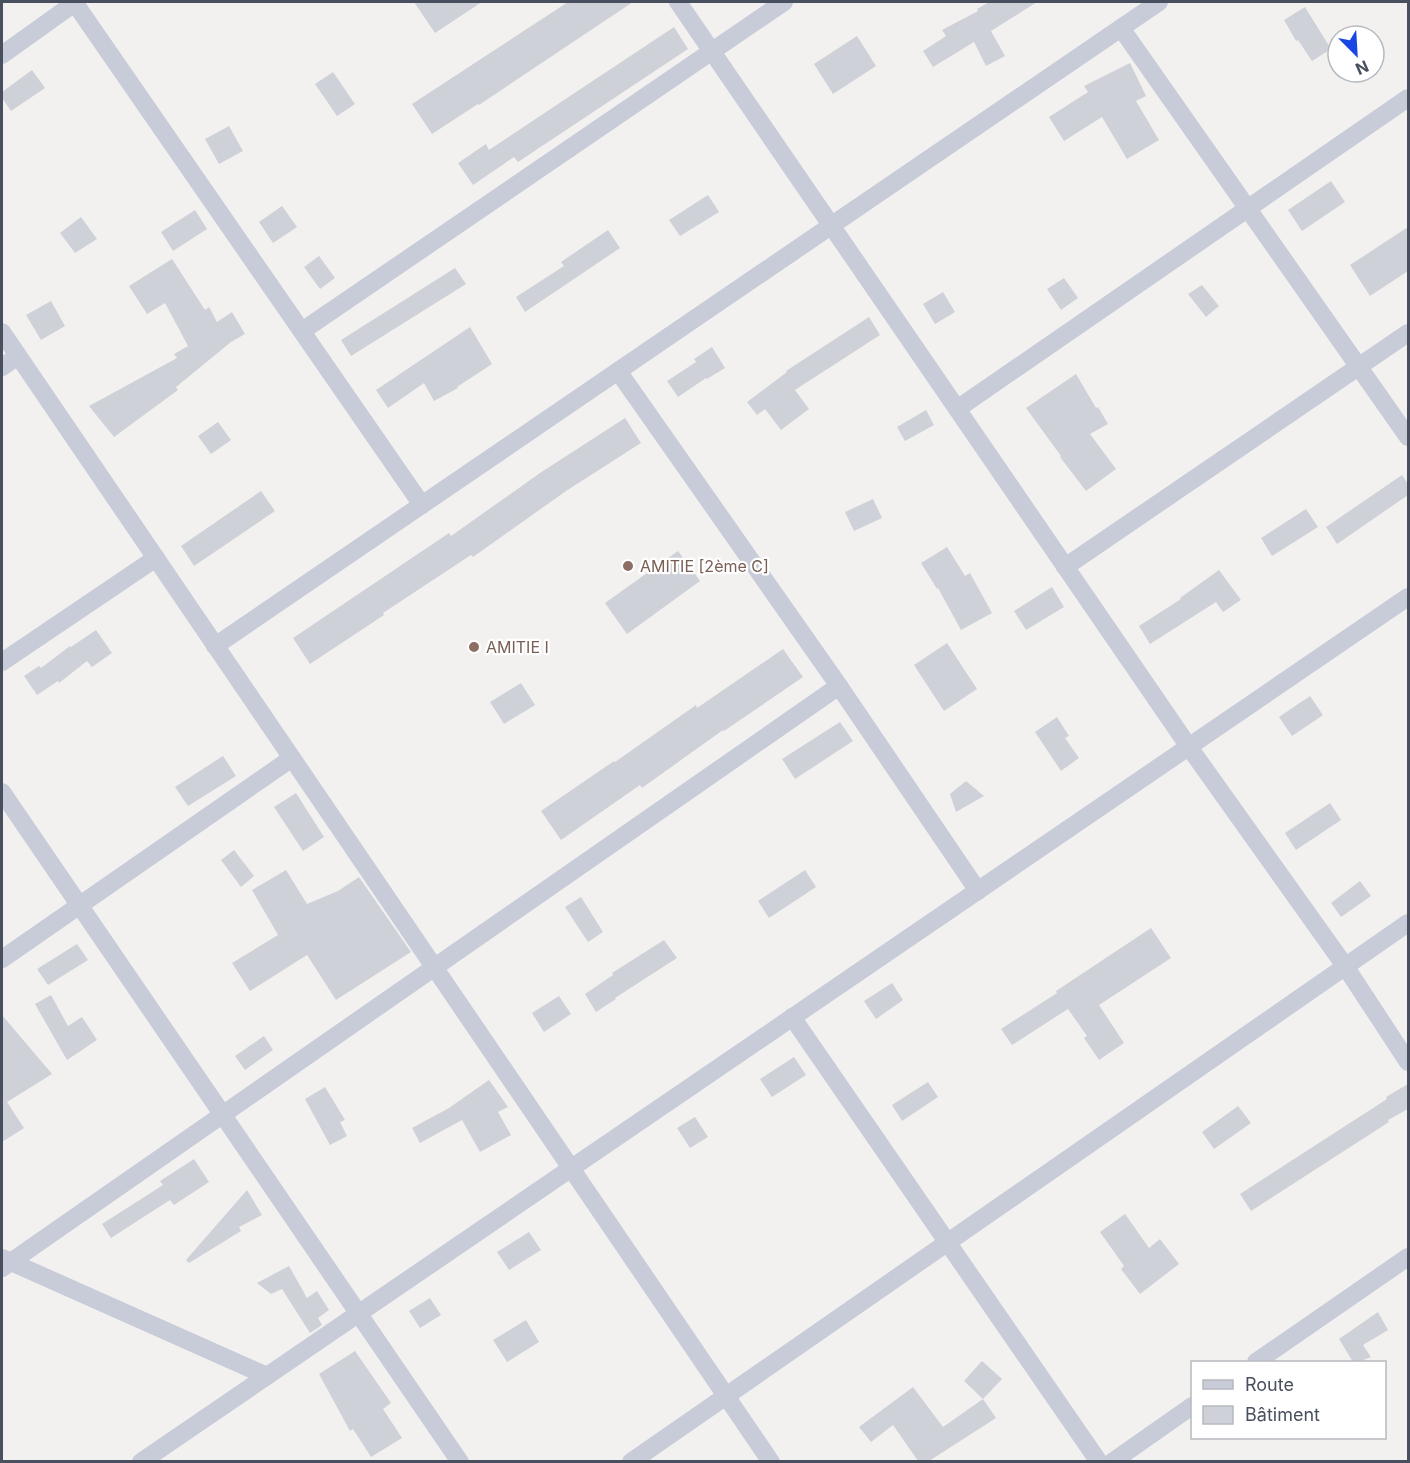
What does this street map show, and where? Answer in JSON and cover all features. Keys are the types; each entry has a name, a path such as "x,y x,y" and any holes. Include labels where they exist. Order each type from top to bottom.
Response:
{"street":[{"path":"2,55 75,2 422,505"},
{"path":"678,2 1189,747 1346,966 1408,1062"},
{"path":"302,332 784,2"},
{"path":"216,646 1159,2"},
{"path":"1121,28 1408,436"},
{"path":"957,408 1408,98"},
{"path":"2,332 771,1461"},
{"path":"1065,567 1408,333"},
{"path":"2,367 18,356"},
{"path":"618,371 839,686 978,891"},
{"path":"2,662 156,558"},
{"path":"141,1461 1408,597"},
{"path":"4,1262 222,1115 839,686"},
{"path":"2,959 292,758"},
{"path":"2,792 460,1461"},
{"path":"630,1461 1408,923"},
{"path":"792,1017 1100,1461"},
{"path":"1257,1361 1408,1257"},
{"path":"4,1262 267,1376"},
{"path":"1112,1461 1191,1407"}],"building":[{"path":"414,2 482,2 435,33"},
{"path":"568,2 633,2 432,134 412,104"},
{"path":"989,2 1037,2 991,31 1005,56 986,66 974,42 933,67 923,51 946,36 942,30 978,11 977,9"},
{"path":"1305,7 1326,41 1326,52 1312,61 1298,40 1296,41 1284,20"},
{"path":"674,27 688,49 518,162 514,157 473,185 458,163 486,144 489,150"},
{"path":"857,36 876,66 833,94 814,64"},
{"path":"1130,63 1146,96 1136,101 1159,140 1127,159 1102,117 1064,141 1049,117 1088,92 1084,86"},
{"path":"32,70 45,88 11,111 2,98 2,92"},
{"path":"333,72 355,104 337,116 315,84"},
{"path":"229,126 243,151 219,164 205,139"},
{"path":"1331,181 1345,202 1302,231 1288,210"},
{"path":"708,195 719,212 680,236 669,220"},
{"path":"282,206 297,227 273,243 259,222"},
{"path":"195,210 207,229 173,251 161,232"},
{"path":"81,217 97,239 75,253 60,233"},
{"path":"1408,227 1408,271 1370,296 1350,265"},
{"path":"608,230 620,248 525,312 516,297 564,266 561,262"},
{"path":"319,256 335,278 320,289 304,267"},
{"path":"172,259 205,310 209,307 217,322 232,312 245,334 231,342 176,387 178,390 114,437 89,406 177,358 174,354 188,346 165,303 147,314 129,286"},
{"path":"455,268 466,284 351,356 341,340"},
{"path":"1064,278 1078,298 1061,310 1047,289"},
{"path":"1202,285 1219,306 1206,317 1188,294"},
{"path":"943,292 955,312 935,324 923,304"},
{"path":"51,301 65,326 41,340 26,315"},
{"path":"869,317 880,335 795,390 809,409 781,430 765,409 757,415 747,402 786,371"},
{"path":"470,327 492,364 458,388 434,401 424,383 388,408 376,390"},
{"path":"712,347 725,368 678,397 667,381 696,362 694,359"},
{"path":"1076,374 1108,424 1090,434 1116,469 1086,491 1026,408"},
{"path":"926,410 934,425 905,441 897,427"},
{"path":"625,418 641,443 566,491 473,557 471,555 383,613 384,615 310,664 293,638 449,533 451,536 540,473"},
{"path":"218,422 231,440 211,454 198,436"},
{"path":"1402,475 1408,484 1408,495 1337,544 1326,527"},
{"path":"261,491 275,511 194,566 181,546"},
{"path":"873,499 882,518 854,531 845,512"},
{"path":"1306,509 1318,527 1272,556 1261,538"},
{"path":"947,547 965,576 970,573 992,613 961,630 921,563"},
{"path":"678,551 700,581 627,634 605,603"},
{"path":"1219,570 1241,600 1223,612 1216,602 1150,644 1139,626 1181,599"},
{"path":"1052,587 1064,607 1026,630 1014,611"},
{"path":"96,630 112,653 92,667 87,661 59,683 58,681 37,695 24,676 39,666 41,668"},
{"path":"947,643 977,689 944,711 914,665"},
{"path":"783,649 803,677 642,788 640,785 561,840 541,811 696,705 697,708"},
{"path":"521,683 535,705 504,724 490,702"},
{"path":"1310,696 1323,715 1292,736 1279,717"},
{"path":"1057,717 1069,736 1065,738 1079,758 1061,771 1035,732"},
{"path":"840,722 853,741 795,779 782,759"},
{"path":"223,756 236,776 188,806 175,787"},
{"path":"966,781 984,796 956,812 950,794"},
{"path":"296,793 324,837 303,851 274,807"},
{"path":"1330,803 1341,820 1296,850 1285,833"},
{"path":"234,850 254,876 241,887 221,860"},
{"path":"286,870 307,904 338,891 359,877 411,952 336,1000 307,955 250,991 232,963 278,935 252,890"},
{"path":"805,870 816,887 769,918 758,901"},
{"path":"1360,881 1371,896 1341,917 1331,903"},
{"path":"581,897 603,932 588,942 565,907"},
{"path":"1151,928 1171,958 1099,1005 1124,1043 1099,1060 1084,1038 1087,1036 1068,1009 1012,1045 1001,1029"},
{"path":"664,940 677,958 596,1012 585,994 613,975 612,973"},
{"path":"77,944 88,960 48,985 37,969"},
{"path":"892,983 903,1000 876,1019 864,1001"},
{"path":"51,995 68,1026 82,1017 97,1040 67,1060 35,1004"},
{"path":"559,996 571,1014 544,1032 532,1013"},
{"path":"2,1015 52,1074 7,1102 24,1128 2,1142"},
{"path":"264,1036 273,1050 245,1070 235,1056"},
{"path":"794,1057 806,1075 772,1097 760,1079"},
{"path":"489,1080 508,1107 498,1112 511,1135 480,1152 462,1120 420,1143 412,1128 449,1108"},
{"path":"928,1082 938,1097 902,1121 892,1105"},
{"path":"1408,1084 1408,1109 1251,1211 1240,1194"},
{"path":"325,1087 345,1120 340,1122 347,1136 330,1145 305,1099"},
{"path":"1238,1106 1251,1123 1214,1149 1202,1132"},
{"path":"695,1117 708,1137 690,1148 677,1128"},
{"path":"194,1159 209,1182 174,1205 170,1200 111,1238 102,1224 163,1185 160,1181"},
{"path":"247,1190 262,1215 239,1227 241,1231 189,1263 186,1260"},
{"path":"1125,1214 1149,1248 1160,1239 1179,1264 1140,1294 1121,1269 1124,1266 1100,1232"},
{"path":"529,1232 541,1250 509,1270 497,1252"},
{"path":"289,1266 307,1298 317,1291 329,1310 318,1318 322,1325 310,1333 282,1289 271,1294 257,1283"},
{"path":"430,1298 441,1315 420,1328 409,1311"},
{"path":"1378,1312 1388,1330 1363,1345 1371,1357 1361,1361 1352,1361 1339,1339"},
{"path":"526,1320 539,1342 507,1362 493,1340"},
{"path":"355,1351 391,1403 383,1409 402,1438 371,1457 353,1429 350,1431 319,1374"},
{"path":"982,1361 1002,1379 983,1399 964,1381"},
{"path":"913,1387 943,1427 983,1399 996,1418 929,1461 918,1461 893,1425 871,1442 859,1427"}],"place":[{"name":"AMITIE [2ème C]","path":"628,566"},
{"name":"AMITIE I","path":"474,647"}]}
